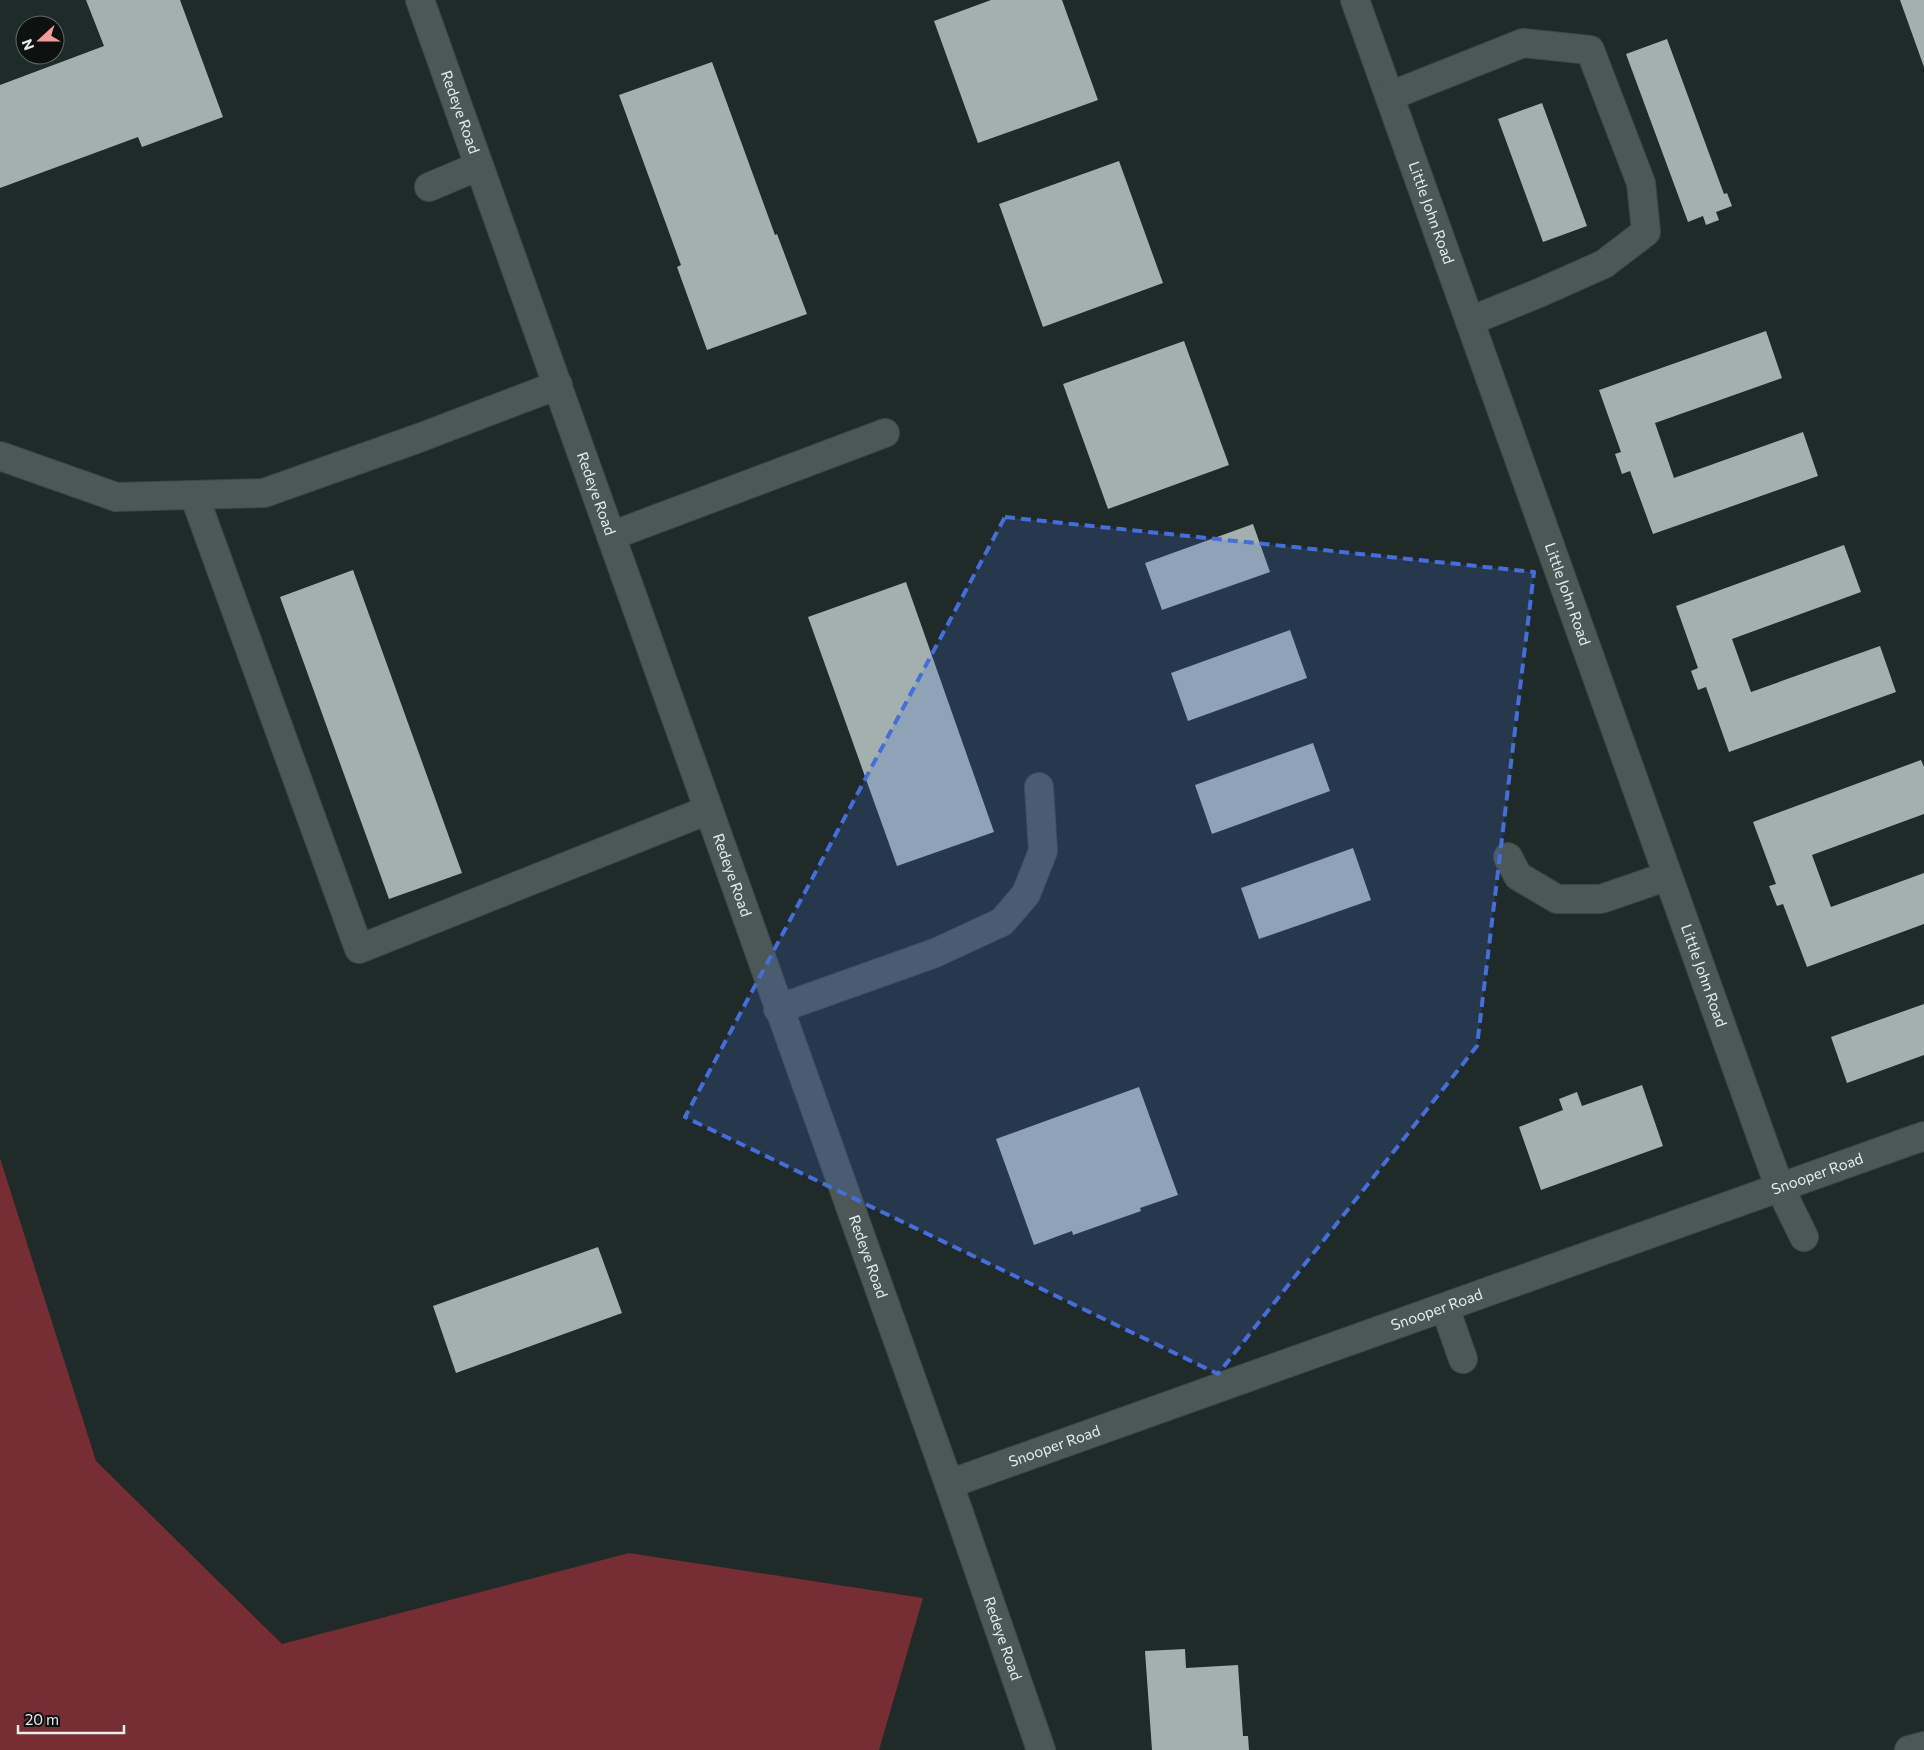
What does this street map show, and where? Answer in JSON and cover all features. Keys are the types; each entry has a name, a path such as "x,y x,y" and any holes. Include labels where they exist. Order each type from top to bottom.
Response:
{"street":[{"name":"Redeye Road","path":"420,0 778,1009 949,1484 1041,1750"},
{"name":"Little John Road","path":"1356,0 1780,1188 1804,1237"},
{"path":"1390,96 1523,43 1590,50 1641,183 1646,232 1604,264 1470,321"},
{"path":"429,187 479,166"},
{"path":"0,456 116,497 264,493 419,438 558,385"},
{"path":"611,536 885,434"},
{"path":"194,495 359,949 708,810"},
{"path":"778,1009 935,952 1002,922 1026,894 1043,851 1039,787"},
{"path":"1508,857 1518,876 1557,899 1601,899 1668,876"},
{"name":"Snooper Road","path":"949,1484 1924,1136"},
{"path":"1445,1308 1462,1359"},
{"path":"1909,1750 1924,1746"}],"highlighted area":[{"path":"1005,517 1534,572 1477,1046 1218,1374 685,1117"}],"shaded area":[{"path":"0,1158 96,1461 282,1644 629,1553 923,1598 879,1750 0,1750"}],"building":[{"path":"86,0 180,0 223,117 142,147 138,137 0,188 0,85 53,65 65,65 65,61 104,46"},
{"path":"991,0 1062,0 1098,100 978,143 934,21"},
{"path":"1900,0 1924,0 1924,67"},
{"path":"1667,39 1724,194 1727,193 1732,206 1716,212 1719,220 1706,225 1703,216 1688,222 1626,54"},
{"path":"712,62 775,235 777,234 807,314 707,350 677,267 681,265 619,95"},
{"path":"1542,103 1587,226 1543,242 1498,119"},
{"path":"1119,161 1163,283 1043,327 999,204"},
{"path":"1766,331 1782,378 1655,423 1674,478 1803,432 1818,476 1653,534 1630,471 1622,474 1615,454 1621,452 1599,390"},
{"path":"1184,341 1229,465 1108,509 1063,384"},
{"path":"1253,524 1270,572 1162,610 1145,563"},
{"path":"1844,545 1861,592 1732,639 1751,692 1880,646 1896,692 1729,752 1706,687 1698,690 1691,671 1698,668 1676,606"},
{"path":"353,570 462,873 389,899 280,597"},
{"path":"906,582 994,832 897,866 808,617"},
{"path":"1290,630 1307,678 1188,721 1171,673"},
{"path":"1313,743 1330,791 1212,834 1195,785"},
{"path":"1921,760 1924,767 1924,814 1812,855 1831,907 1924,873 1924,924 1807,967 1783,904 1777,906 1769,886 1776,884 1753,822"},
{"path":"1353,848 1371,900 1259,939 1241,888"},
{"path":"1924,1004 1924,1055 1847,1083 1831,1037"},
{"path":"1642,1085 1663,1146 1541,1190 1519,1127 1563,1110 1559,1099 1577,1092 1582,1106"},
{"path":"1139,1087 1178,1195 1140,1208 1141,1211 1073,1235 1072,1231 1034,1245 996,1139"},
{"path":"598,1247 622,1313 456,1373 433,1306"},
{"path":"1185,1649 1186,1668 1238,1665 1243,1736 1248,1736 1249,1750 1152,1750 1145,1651"}]}
